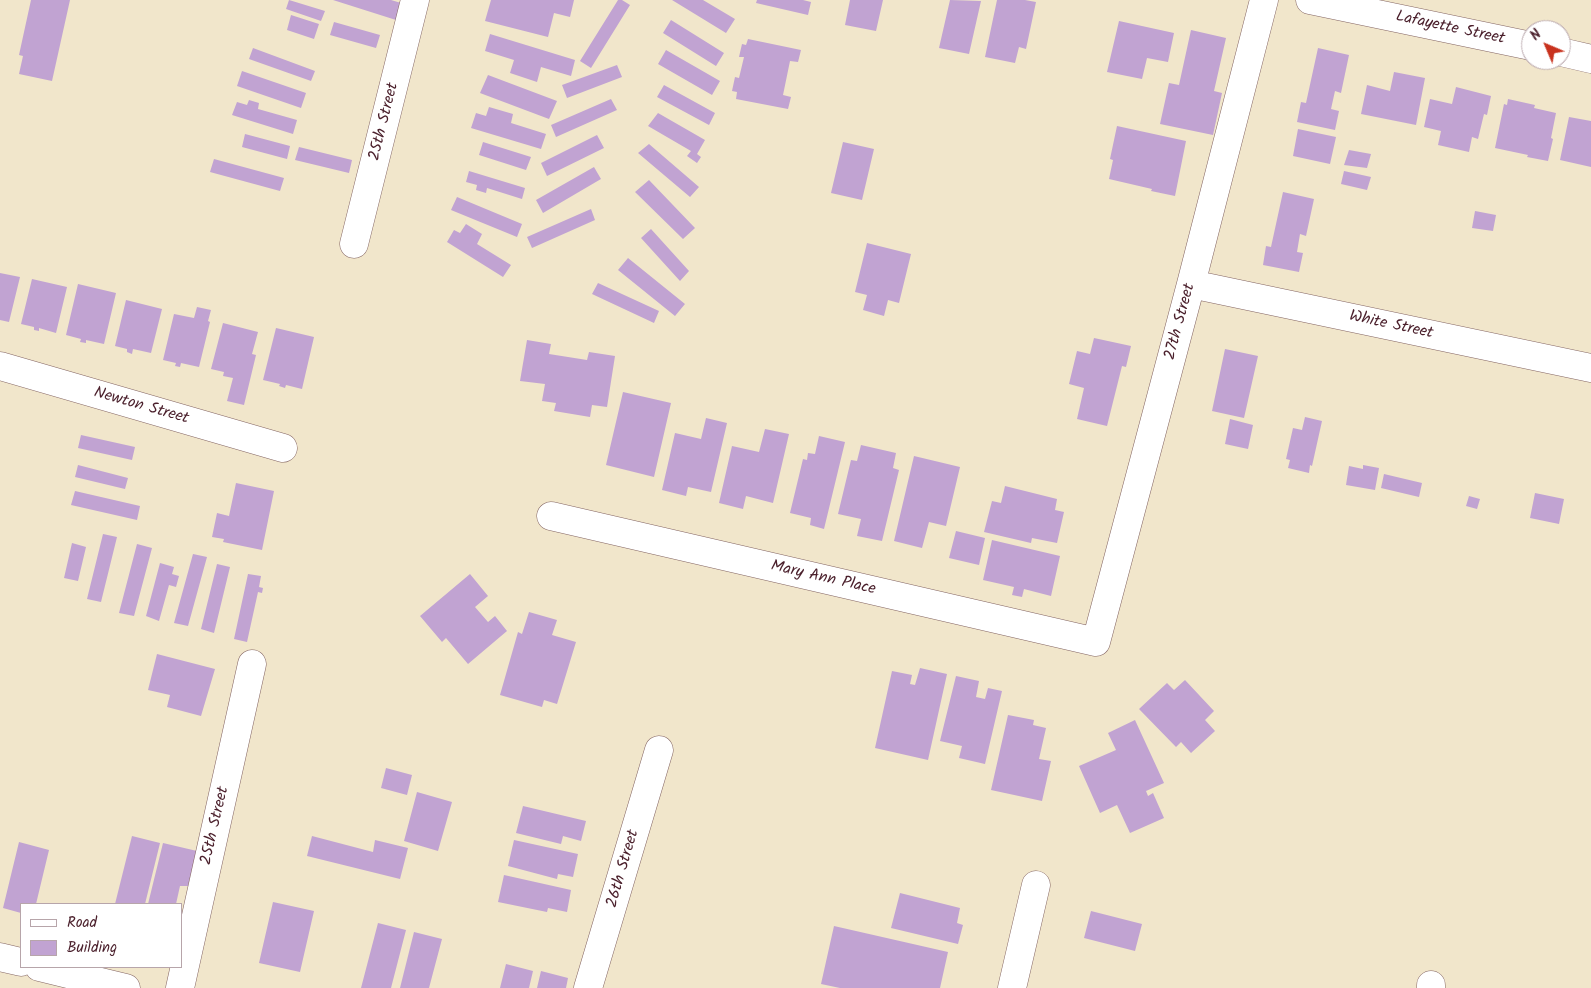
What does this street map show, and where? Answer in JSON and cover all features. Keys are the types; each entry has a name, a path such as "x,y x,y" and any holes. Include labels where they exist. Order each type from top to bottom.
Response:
{"street":[{"name":"25th Street","path":"354,244 416,0"},
{"name":"27th Street","path":"1096,642 1192,284 1264,0"},
{"name":"Lafayette Street","path":"1310,0 1521,44"},
{"path":"1571,54 1591,59"},
{"name":"White Street","path":"1192,284 1591,368"},
{"name":"Newton Street","path":"0,366 283,448"},
{"name":"Mary Ann Place","path":"551,516 1096,642"},
{"name":"25th Street","path":"180,988 252,664"},
{"name":"26th Street","path":"588,988 659,750"},
{"path":"1012,988 1036,885"},
{"path":"0,957 20,962"},
{"path":"44,968 126,988"}],"building":[{"path":"31,0 70,0 52,81 19,74 23,56 19,55"},
{"path":"289,0 325,11 321,21 286,9"},
{"path":"333,0 391,0 401,3 396,20"},
{"path":"491,0 574,0 570,17 554,13 548,37 485,21"},
{"path":"618,0 622,0 630,5 591,68 580,61"},
{"path":"672,0 703,0 735,19 726,33"},
{"path":"757,0 803,0 811,2 808,15 756,3"},
{"path":"850,0 883,0 876,31 845,25"},
{"path":"950,0 981,1 969,54 939,48"},
{"path":"997,0 1036,2 1026,49 1019,47 1015,63 985,57"},
{"path":"291,15 319,24 314,39 287,30"},
{"path":"671,20 724,53 716,66 663,33"},
{"path":"1119,21 1174,33 1168,62 1147,58 1142,79 1107,72"},
{"path":"334,22 380,35 376,48 330,35"},
{"path":"1191,30 1226,38 1214,91 1222,93 1213,135 1160,124 1169,83 1179,85"},
{"path":"490,34 575,60 571,76 541,67 537,82 510,73 514,60 485,51"},
{"path":"748,39 801,50 798,62 790,61 783,95 791,97 788,109 736,99 737,92 732,91 735,77 739,78 744,57 739,57 742,44 746,45"},
{"path":"253,48 315,71 311,81 249,59"},
{"path":"1318,48 1349,55 1341,93 1335,91 1331,109 1339,111 1335,130 1297,122 1301,102 1306,103"},
{"path":"666,50 720,81 712,95 658,64"},
{"path":"617,65 622,77 567,98 562,85"},
{"path":"242,71 306,93 301,108 237,86"},
{"path":"1394,72 1425,78 1416,125 1361,114 1367,85 1390,91"},
{"path":"488,75 557,101 549,119 480,93"},
{"path":"664,85 715,113 709,125 657,97"},
{"path":"1456,87 1491,96 1487,115 1484,114 1478,139 1472,137 1469,152 1438,145 1441,131 1424,127 1430,99 1452,104"},
{"path":"611,99 617,110 556,137 551,125"},
{"path":"1508,99 1535,105 1534,108 1556,113 1548,161 1495,148 1504,104 1507,105"},
{"path":"249,100 259,103 258,109 297,120 293,134 232,115 237,102 247,105"},
{"path":"489,107 513,114 511,123 546,134 541,149 471,128 476,113 486,116"},
{"path":"658,113 705,140 697,154 701,157 697,163 687,156 691,151 648,126"},
{"path":"1569,117 1591,121 1591,167 1560,160"},
{"path":"1117,126 1186,141 1175,196 1109,179 1113,160 1110,159"},
{"path":"1298,129 1336,137 1330,164 1293,156"},
{"path":"245,134 290,146 287,159 242,147"},
{"path":"597,135 604,148 547,176 541,163"},
{"path":"483,142 531,157 526,170 479,155"},
{"path":"843,142 874,149 862,200 831,193"},
{"path":"649,144 699,187 690,197 638,153"},
{"path":"299,147 352,160 349,173 295,160"},
{"path":"1349,150 1371,154 1367,168 1344,165"},
{"path":"214,159 284,178 280,191 210,172"},
{"path":"594,167 601,179 543,213 536,200"},
{"path":"469,171 525,188 522,199 487,188 486,193 476,190 477,185 466,182"},
{"path":"1344,171 1371,177 1367,190 1341,184"},
{"path":"649,180 695,228 683,239 635,192"},
{"path":"1283,192 1314,199 1306,236 1300,234 1297,252 1303,253 1299,272 1263,265 1266,246 1271,247"},
{"path":"457,197 522,224 517,237 451,210"},
{"path":"591,209 595,220 532,248 527,237"},
{"path":"1475,211 1496,215 1493,231 1472,228"},
{"path":"466,224 482,234 477,244 511,265 503,277 447,242 454,230 460,233"},
{"path":"651,229 689,271 680,281 641,238"},
{"path":"867,243 911,254 899,303 888,300 884,316 863,310 867,295 855,292"},
{"path":"628,258 685,304 675,316 618,270"},
{"path":"0,273 20,277 9,322 0,320"},
{"path":"32,279 67,287 56,333 39,328 39,331 34,330 34,327 21,324"},
{"path":"598,283 659,311 654,323 592,294"},
{"path":"78,284 116,293 104,344 86,340 86,343 80,342 81,339 66,335"},
{"path":"126,300 162,309 151,353 133,349 132,354 127,352 127,349 115,346"},
{"path":"197,307 211,310 199,367 181,363 180,367 175,366 176,363 163,360 174,314 194,318"},
{"path":"223,323 258,332 252,354 256,355 244,405 227,401 233,378 223,376 224,372 211,369"},
{"path":"276,328 314,337 302,389 286,385 285,388 279,386 280,384 263,380"},
{"path":"1094,338 1131,346 1126,367 1122,366 1107,426 1077,419 1084,388 1069,384 1077,351 1090,354"},
{"path":"527,340 551,344 549,354 587,360 589,352 615,356 607,407 592,405 590,417 554,411 556,403 542,401 545,384 520,381"},
{"path":"1225,349 1258,356 1244,418 1212,411"},
{"path":"623,392 671,403 654,477 606,465"},
{"path":"1305,417 1322,421 1309,473 1288,468 1290,460 1286,459 1293,428 1302,430"},
{"path":"706,418 727,423 711,492 688,487 686,496 662,490 675,433 701,439"},
{"path":"1230,419 1253,425 1248,449 1225,444"},
{"path":"765,429 789,434 773,503 746,496 743,509 719,503 732,446 759,452"},
{"path":"81,435 135,447 132,460 78,448"},
{"path":"819,436 845,442 824,529 810,525 811,518 790,513 803,459 807,460 808,453 815,454"},
{"path":"861,445 896,453 893,468 899,470 882,541 857,536 861,519 838,514 851,460 857,461"},
{"path":"914,456 960,467 946,526 929,522 922,548 894,541"},
{"path":"78,465 128,478 125,489 75,477"},
{"path":"1363,465 1379,468 1375,490 1346,485 1349,466 1363,469"},
{"path":"1384,474 1422,483 1419,497 1381,488"},
{"path":"236,483 274,491 262,550 223,542 224,539 212,537 217,513 229,516"},
{"path":"1005,486 1057,499 1055,510 1064,512 1057,543 1032,538 1031,543 984,532 992,501 1001,503"},
{"path":"75,491 140,506 137,520 71,505"},
{"path":"1535,493 1564,499 1559,524 1530,518"},
{"path":"1469,496 1480,499 1477,509 1466,506"},
{"path":"956,531 985,538 979,565 949,558"},
{"path":"103,534 117,537 101,602 87,599"},
{"path":"992,540 1060,556 1051,596 1024,589 1022,597 1012,595 1014,587 983,580"},
{"path":"72,543 86,547 78,581 64,578"},
{"path":"137,544 152,548 134,616 119,613"},
{"path":"193,554 207,557 188,626 174,623"},
{"path":"160,563 174,567 172,574 179,576 176,587 169,585 159,621 146,616"},
{"path":"217,564 230,567 214,633 201,629"},
{"path":"248,574 261,576 259,587 263,588 262,593 258,592 247,642 234,639"},
{"path":"470,574 488,596 475,607 488,622 495,616 507,631 468,664 446,638 442,642 420,616"},
{"path":"529,612 557,620 552,635 576,642 557,704 544,700 542,707 500,695 518,632 522,634"},
{"path":"157,654 215,669 201,716 167,707 170,695 148,690"},
{"path":"920,668 947,674 928,760 875,748 892,671 912,675 910,684 915,685"},
{"path":"956,676 979,681 976,697 985,699 988,688 1002,691 985,764 959,758 962,746 940,741"},
{"path":"1185,680 1214,711 1205,720 1215,731 1191,753 1181,742 1176,747 1139,709 1167,683 1174,690"},
{"path":"1008,715 1034,720 1033,725 1046,728 1039,759 1051,761 1042,801 991,790"},
{"path":"1135,720 1164,783 1146,791 1148,796 1153,793 1164,818 1130,833 1117,805 1100,813 1079,766 1116,750 1108,733"},
{"path":"386,768 412,775 407,795 381,788"},
{"path":"417,792 452,802 438,851 404,841"},
{"path":"523,806 586,821 581,841 563,836 561,844 516,833"},
{"path":"132,836 160,843 145,903 115,903"},
{"path":"312,836 373,852 375,840 408,848 400,879 307,856"},
{"path":"514,840 578,854 573,877 558,874 557,879 508,866"},
{"path":"19,842 49,850 36,903 20,903 20,913 3,908"},
{"path":"163,843 197,851 188,886 180,886 176,903 148,903"},
{"path":"504,875 571,890 567,912 548,908 547,912 498,902"},
{"path":"900,893 960,908 957,923 963,925 958,944 891,928"},
{"path":"273,902 314,911 300,972 259,963"},
{"path":"1091,911 1142,924 1135,951 1084,938"},
{"path":"378,923 406,930 391,988 361,988"},
{"path":"834,926 948,952 940,988 840,988 821,984"},
{"path":"414,932 442,939 429,988 400,988"},
{"path":"506,964 533,971 529,988 500,988"},
{"path":"541,971 568,978 566,988 537,988"}]}
